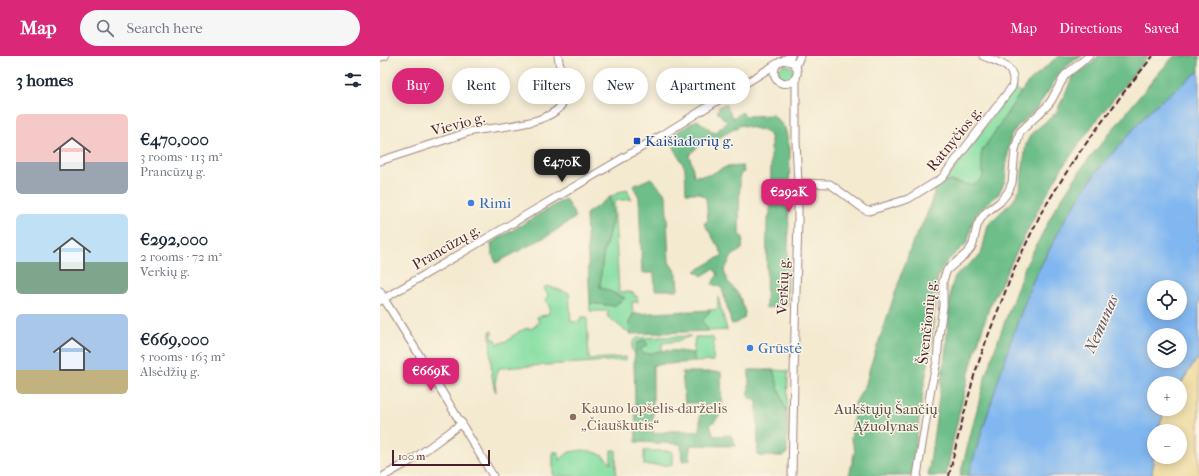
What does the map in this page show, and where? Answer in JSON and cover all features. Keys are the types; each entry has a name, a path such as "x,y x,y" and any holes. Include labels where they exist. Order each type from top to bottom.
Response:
{"street":[{"path":"380,57 385,56"},
{"name":"Vievio g.","path":"380,161 478,129 510,126 544,118 552,114 563,103 565,94 558,56"},
{"name":"Prancūzų g.","path":"382,300 664,134 791,56"},
{"path":"796,66 800,56"},
{"name":"Ratnyčios g.","path":"798,183 830,184 865,210 869,211 908,199 942,178 1012,87 1014,79 1012,72 1008,68 983,56"},
{"name":"Švenčionių g.","path":"917,476 930,388 937,362 943,306 943,281 945,274 947,270 968,253 973,244 977,226 982,216 1000,202 1008,192 1012,183 1015,150 1020,132 1051,101 1065,75 1089,56"},
{"path":"787,84 792,82 798,71 792,62 781,61 774,68 776,78 780,82 787,84 796,97"},
{"name":"Verkių g.","path":"792,476 798,183 796,141 796,77"},
{"name":"Prancūzų g.","path":"752,80 776,78"},
{"path":"380,291 382,300 462,423 493,476"},
{"path":"384,476 412,460 462,423"}],"green space":[{"name":"Aukštųjų Šančių Ąžuolynas","path":"1058,56 1082,56 1060,72 1036,109 1016,128 1011,136 1005,181 998,195 983,207 974,217 967,243 947,261 937,280 930,354 911,476 849,476 855,450 851,440 855,403 866,384 870,367 913,241 926,215 936,188 943,182 949,181 972,185 983,177 981,157 982,151 1026,85"},
{"path":"1098,56 1148,56 1095,122 1062,168 1038,210 989,308 971,365 946,476 928,476 946,348 951,289 955,276 981,255 988,225 1013,201 1020,188 1026,144 1031,134 1056,113 1073,77 1094,62"},
{"path":"1174,56 1199,56 1199,71 1153,107 1096,172 1067,216 1032,283 1010,343 968,476 960,476 986,374 1025,267 1055,209 1083,166"},
{"path":"783,65 789,65 793,69 793,75 789,79 783,79 779,75 779,69"},
{"path":"1013,88 1021,92 982,151 981,157 983,177 972,185 955,181 940,183 952,173"},
{"path":"725,104 733,118 742,112 746,116 773,115 785,128 790,149 787,305 766,308 767,223 770,213 771,137 765,131 741,125 713,141 711,137 704,141 689,155 694,176 709,175 726,167 743,166 744,172 740,174 739,235 743,237 742,249 732,256 724,271 728,282 739,295 745,312 744,318 737,323 732,324 722,288 712,284 718,274 713,269 702,276 695,271 723,255 704,223 708,221 706,198 699,193 686,193 685,168 669,138 697,120 715,133 727,122 717,112 720,106"},
{"path":"651,178 666,195 669,262 677,274 678,290 655,290 654,273 642,273 639,197 633,186"},
{"path":"627,189 631,199 614,201 619,292 634,293 634,296 637,296 638,302 632,302 633,314 629,323 630,334 607,316 609,311 590,311 590,303 614,306 624,298 600,287 603,256 613,217 610,197"},
{"path":"610,197 613,217 603,256 600,287 625,298 614,306 590,303 586,214"},
{"path":"565,199 576,217 549,235 496,263 492,253 491,243"},
{"path":"547,286 569,293 571,322 581,321 581,317 587,317 589,359 626,357 626,360 499,368 495,382 496,392 492,372 491,330 494,340 496,339 498,344 509,340 518,332 536,326 539,322 537,317 549,314 548,312 551,310 545,299 548,296 544,288"},
{"path":"718,297 727,330 709,331 702,321 711,310 718,309"},
{"path":"711,310 702,321 709,331 630,334 629,323 633,314"},
{"path":"691,336 677,341 662,343 662,351 646,354 642,353 637,343 635,354 632,349 635,340 638,338"},
{"path":"695,337 712,337 714,339 713,361 695,362 693,353"},
{"path":"645,340 648,345 641,349 642,353 644,354 661,351 689,352 693,353 695,362 653,365 653,434 671,431 700,431 700,403 685,403 682,372 721,372 722,413 710,426 714,436 731,435 736,446 690,445 690,460 682,461 681,444 636,442 634,360 637,343"},
{"path":"749,370 773,370 787,414 787,453 783,456 758,456 757,401 749,398"},
{"path":"773,370 788,371 787,414"},
{"path":"583,450 592,451 605,457 611,464 611,450 616,450 616,476 553,476 553,452 559,452 559,461 569,452"},
{"path":"644,451 672,451 672,465 644,465"}],"sand":[{"path":"1199,357 1199,476 1152,476 1153,464 1187,464 1187,424 1160,424 1163,416 1187,416 1187,376 1186,376"}],"water":[{"name":"Nemunas","path":"1199,71 1199,357 1186,376 1147,376 1147,416 1163,416 1160,424 1147,424 1147,464 1153,464 1152,476 968,476 1010,343 1032,283 1067,216 1096,172 1153,107"}],"railway":[{"path":"949,476 974,376 986,341 1015,267 1041,213 1076,157 1124,92 1153,56"}],"place":[{"name":"Kaišiadorių g.","path":"637,141"},
{"name":"Rimi","path":"471,203"},
{"name":"Grūstė","path":"750,348"},
{"name":"Kauno lopšelis-darželis „Čiauškutis“","path":"573,417"}]}
